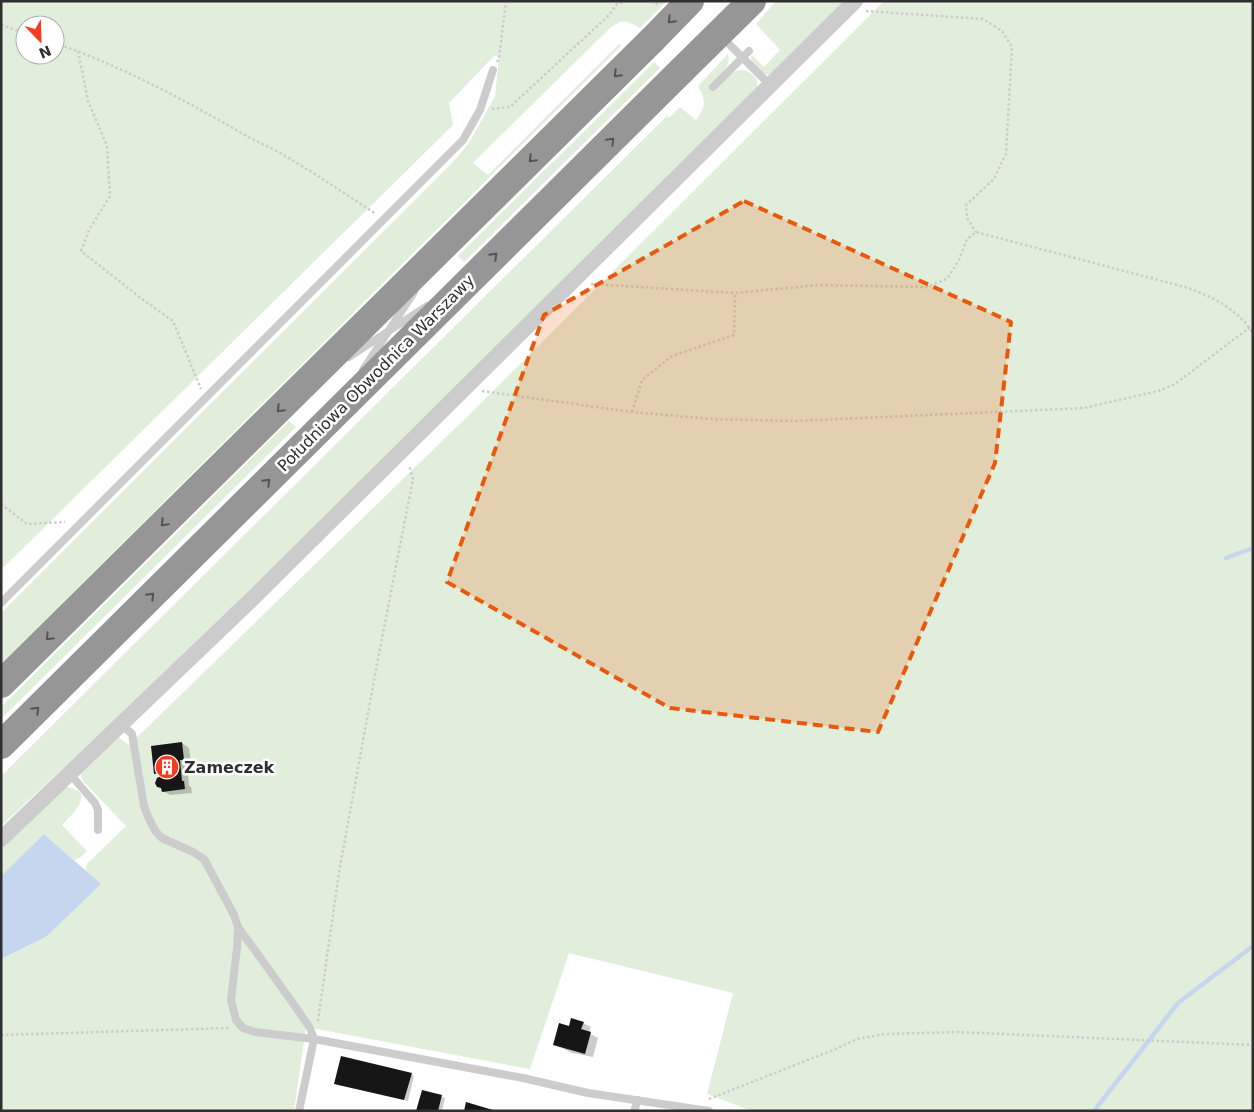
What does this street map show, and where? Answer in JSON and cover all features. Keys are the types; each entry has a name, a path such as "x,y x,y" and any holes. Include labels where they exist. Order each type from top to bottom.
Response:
{"highway":[{"path":"1,684 690,1"},
{"name":"Południowa Obwodnica Warszawy","path":"1,745 752,1"}],"street":[{"path":"1,839 252,599 851,6"}],"lane":[{"path":"726,42 771,86"},
{"path":"713,87 749,51"},
{"path":"1,603 463,140 480,110 493,70"},
{"path":"425,276 446,244"},
{"path":"443,296 475,276"},
{"path":"357,378 420,284"},
{"path":"340,362 435,301"},
{"path":"301,388 333,367"},
{"path":"332,417 352,386"},
{"path":"121,724 132,734 144,806 156,832 162,838 204,859 234,915 238,928 310,1028 314,1039 299,1111"},
{"path":"69,773 95,803 98,810 98,830"},
{"path":"238,928 231,1000 236,1020 243,1028 255,1032 314,1039 523,1078 588,1093 709,1111"},
{"path":"634,1111 638,1100"}],"path":[{"path":"493,70 499,58 506,1"},
{"path":"480,110 510,107 609,16 617,4 624,1"},
{"path":"851,6 983,19 1002,31 1012,46 1006,154 994,179 966,205 967,218 976,232 1185,287 1208,295 1230,308 1249,327 1253,334"},
{"path":"1,25 15,30"},
{"path":"65,46 139,78 208,113 278,152 384,219"},
{"path":"78,51 88,101 108,146 110,196 88,230 81,251 142,300 173,321 204,398"},
{"path":"570,283 734,293 819,285 926,287 946,279 959,260 967,239 976,232"},
{"path":"632,412 642,380 672,356 734,335 734,293"},
{"path":"463,389 632,412 712,419 795,421 1084,408 1158,391 1175,384 1253,325"},
{"path":"314,1039 339,872 413,479 404,448"},
{"path":"1,504 28,524 84,521"},
{"path":"1,1036 243,1028"},
{"path":"690,1107 856,1039 886,1034 957,1032 1253,1045"}],"highlighted area":[{"path":"744,201 1011,322 995,463 878,732 670,708 447,582 544,315"}],"green space":[{"path":"1,1 667,1 640,28 622,22 610,28 473,163 488,175 619,44 621,46 1,664 1,613 452,163 469,143 495,96 499,58 495,55 449,103 453,125 1,570"},
{"path":"776,1 846,1 770,75 766,75 753,64 751,57 752,55 764,67 780,50 756,24"},
{"path":"884,1 1253,1 1253,1111 752,1111 707,1094 733,993 569,953 530,1069 306,1027 294,1111 1,1111 1,959 46,937 100,884 85,871 87,864 126,826 82,780 80,770 117,736 129,745 476,408"},
{"path":"728,54 729,59 726,67 710,84 715,89 729,75 740,70 751,74 757,80 757,90 193,647 1,826 1,776 667,116 669,118 680,107 696,120 702,111 704,103 698,86"},
{"path":"654,62 660,68 464,262 458,256"},
{"path":"289,421 296,427 1,719 1,707"},
{"path":"64,787 74,789 80,793 81,797 77,808 62,825 87,851 81,857 74,860 44,834 1,876 1,845"}],"water":[{"path":"44,834 101,884 46,937 1,959 1,876"}],"building":[{"name":"Zameczek","path":"182,742 184,760 180,760 182,781 184,781 185,789 162,792 161,788 157,787 155,783 157,778 161,776 160,773 154,774 151,746"},
{"path":"571,1018 584,1022 581,1029 591,1032 585,1054 553,1045 559,1023 569,1026"},
{"path":"341,1056 412,1073 404,1100 334,1084"},
{"path":"422,1090 442,1095 438,1111 416,1111"},
{"path":"466,1102 493,1110 493,1111 464,1111"}],"waterway":[{"path":"1226,558 1253,548"},
{"path":"1094,1111 1178,1003 1253,946"}],"place":[{"name":"Zameczek","path":"167,767"}]}
